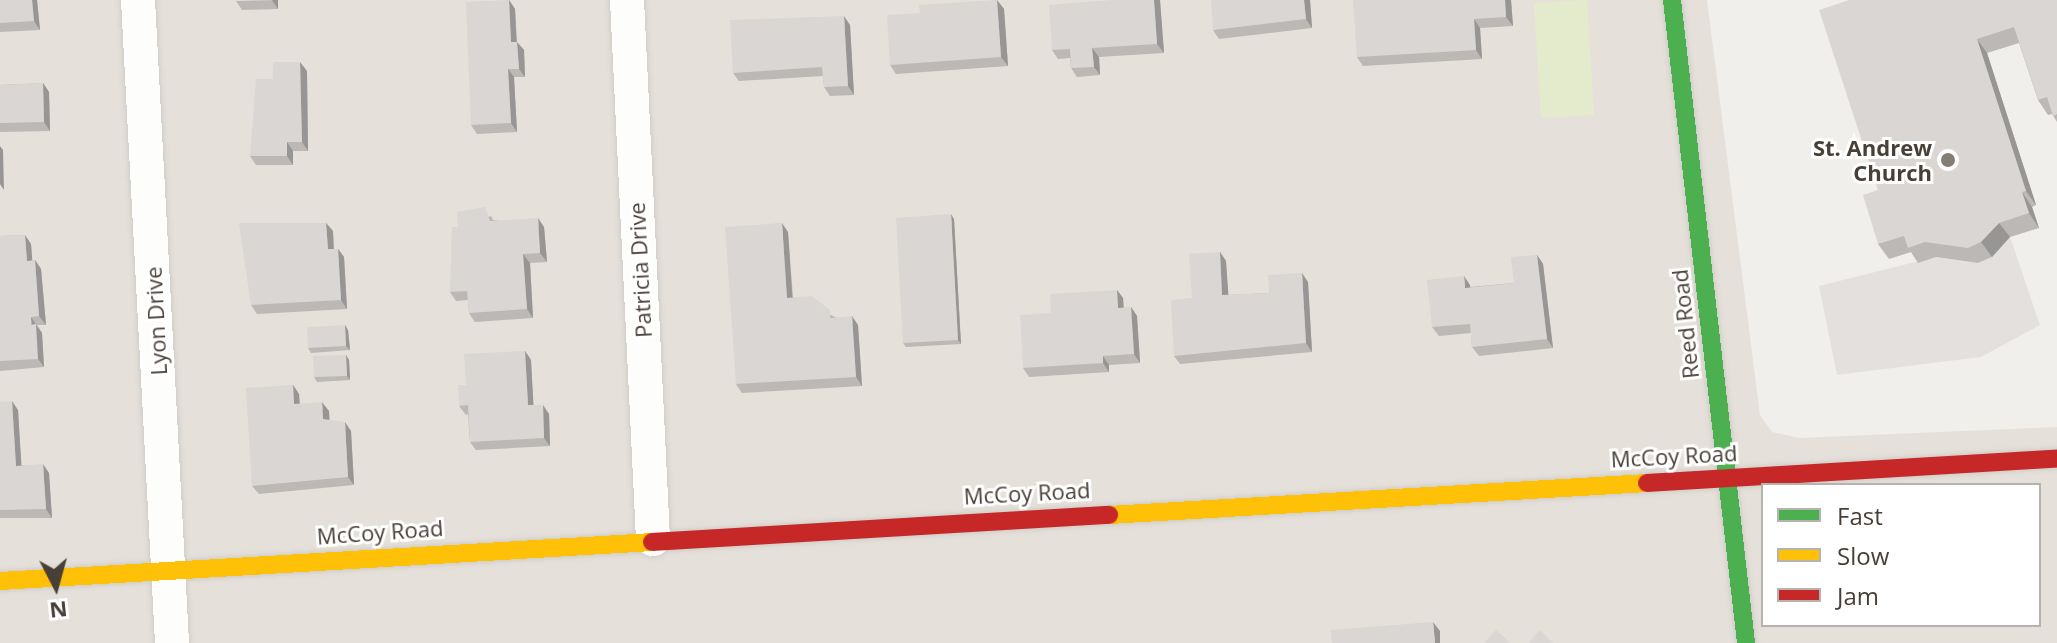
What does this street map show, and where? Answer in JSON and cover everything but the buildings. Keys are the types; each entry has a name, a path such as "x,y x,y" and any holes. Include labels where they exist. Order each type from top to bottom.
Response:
{"main road":[{"name":"Reed Road","path":"1672,0 1746,643"},
{"name":"McCoy Road","path":"0,581 653,539 2057,459"}],"street":[{"name":"Lyon Drive","path":"138,0 172,643"},
{"name":"Patricia Drive","path":"627,0 653,539"}],"shaded area":[{"path":"0,0 1707,0 1760,415 1772,432 1800,438 2057,427 2057,643 0,643"},
{"path":"2010,237 2040,325 1981,357 1837,375 1819,286 1935,257 1978,263 1992,257"}],"green space":[{"path":"1587,0 1594,115 1541,118 1534,3"}],"traffic: fast":[{"path":"1672,0 1746,643"}],"traffic: slow":[{"path":"1109,515 1647,483"},
{"path":"0,581 652,542"}],"traffic: jam":[{"path":"1647,483 2057,459"},
{"path":"652,542 1109,515"}],"place":[{"name":"St. Andrew Church","path":"1948,160"}]}
